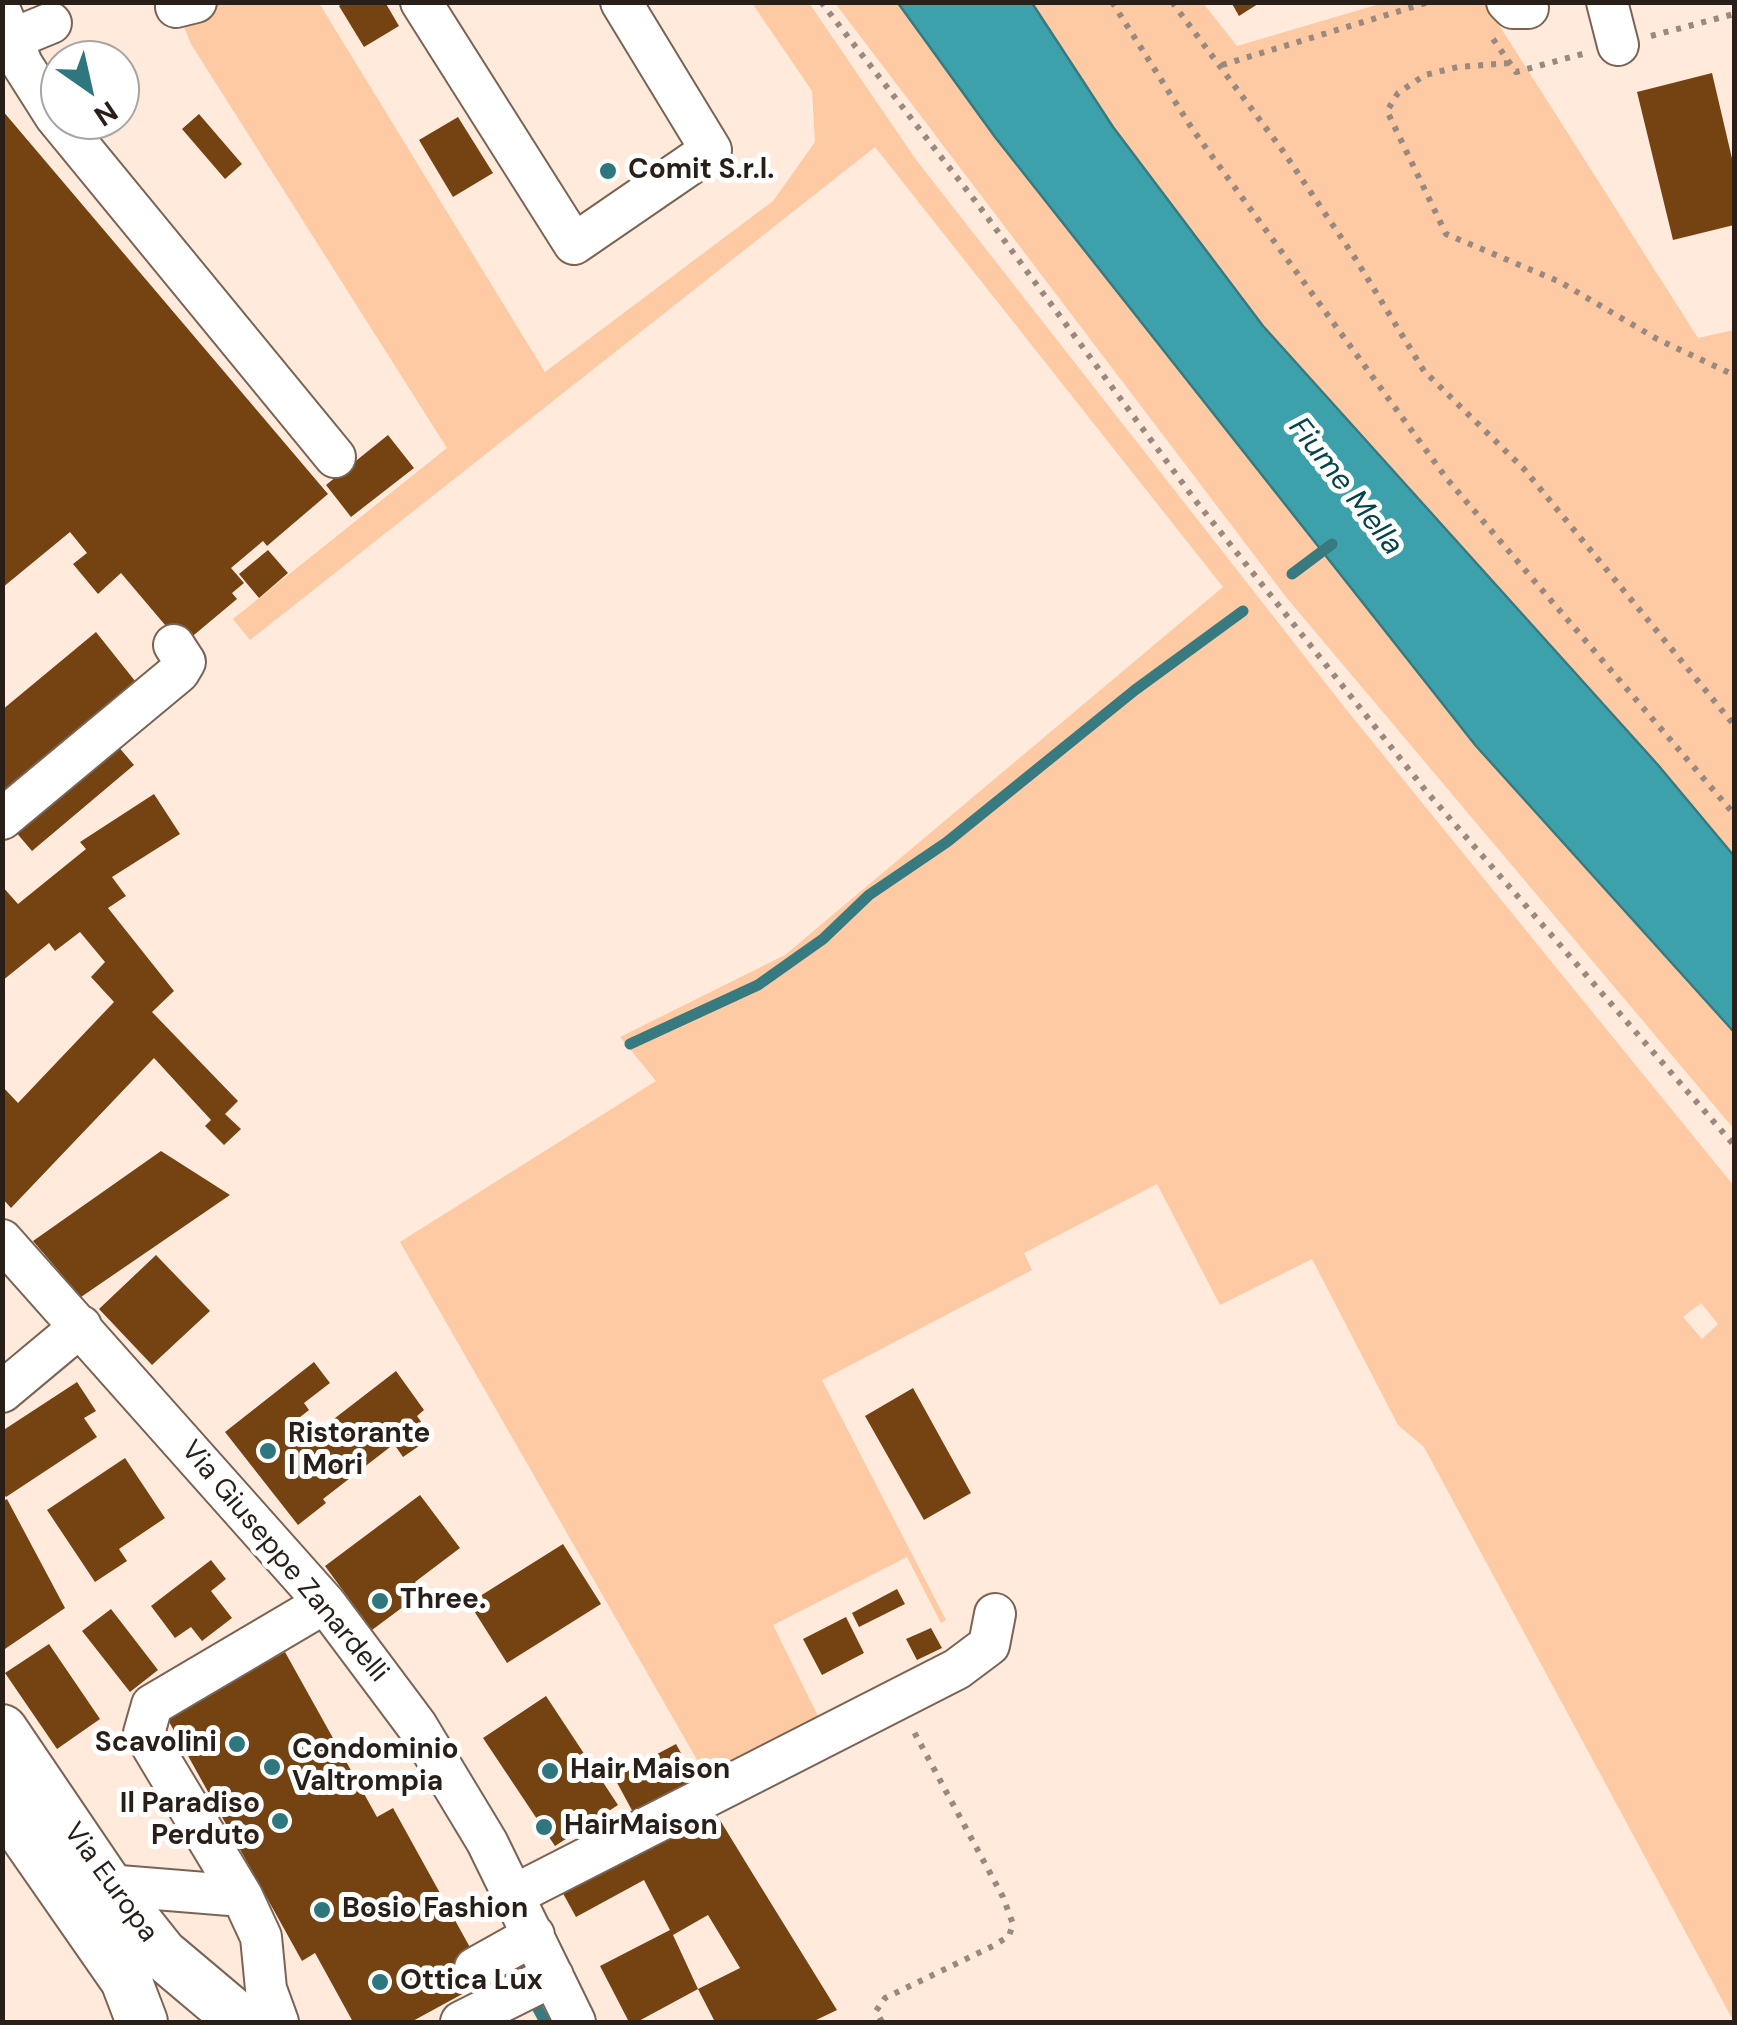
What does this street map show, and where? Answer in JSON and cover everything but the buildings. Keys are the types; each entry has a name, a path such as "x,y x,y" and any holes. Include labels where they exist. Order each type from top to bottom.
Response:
{"main road":[{"name":"Via Europa","path":"2,1730 107,1885 162,1954 242,2021"},
{"name":"Via Europa","path":"2,1802 126,1980 142,2022"}],"street":[{"path":"422,2 574,244 711,150 621,2"},
{"path":"1606,2 1618,45"},
{"path":"50,23 6,32 55,116 335,456"},
{"path":"2,819 179,672 184,662 174,645"},
{"name":"Via Giuseppe Zanardelli","path":"2,1240 325,1603 417,1726 487,1842 575,2022"},
{"path":"2,1392 81,1326"},
{"path":"242,2021 266,1989 261,1937 242,1896 144,1732 152,1705 325,1603"},
{"path":"514,1895 957,1669 990,1644 995,1614"},
{"path":"107,1885 242,1896"},
{"path":"475,1968 534,1936"},
{"path":"461,2022 553,1976"}],"path":[{"path":"821,2 976,202 1194,500 1414,776 1734,1146"},
{"path":"1112,2 1194,130 1415,437 1734,814"},
{"path":"1172,2 1222,65 1355,258 1424,371 1524,469 1734,725"},
{"path":"1222,65 1429,2"},
{"path":"1510,63 1458,67 1426,75 1398,93 1387,111 1446,234 1560,282 1657,339 1734,375"},
{"path":"882,1708 908,1722 1014,1924 1009,1936 993,1946 885,1998 876,2011 882,2022"}],"shaded area":[{"path":"174,3 319,3 545,372 773,201 815,142 812,91 752,3 809,3 917,161 1345,708 1734,1186 1734,2022 1424,1447 1398,1425 1312,1259 1220,1305 1157,1184 1024,1253 1032,1270 822,1380 946,1620 941,1623 907,1557 773,1625 821,1722 708,1779 400,1242 656,1081 620,1037 785,955 1223,587 875,147 250,640 233,619 447,448 191,44","holes":["1701,1303 1718,1324 1702,1339 1683,1317"]},
{"path":"835,3 898,3 995,137 1476,746 1734,1032 1734,1129 1286,597"},
{"path":"1032,3 1203,3 1237,46 1383,3 1485,3 1698,338 1734,330 1734,856 1658,765 1263,326 1112,127"}],"water":[{"name":"Fiume Mella","path":"898,3 1032,3 1113,127 1263,326 1658,765 1734,856 1734,1032 1476,746 995,137"}],"waterway":[{"path":"1292,574 1332,544"},
{"path":"630,1044 758,985 823,939 869,895 947,842 1135,690 1243,611"},
{"path":"532,1998 545,2022"}],"place":[{"name":"Comit S.r.l.","path":"608,171"},
{"name":"Ristorante I Mori","path":"268,1451"},
{"name":"Three.","path":"380,1601"},
{"name":"Scavolini","path":"237,1744"},
{"name":"Condominio Valtrompia","path":"272,1767"},
{"name":"Hair Maison","path":"550,1771"},
{"name":"Il Paradiso Perduto","path":"280,1821"},
{"name":"HairMaison","path":"544,1827"},
{"name":"Bosio Fashion","path":"322,1910"},
{"name":"Ottica Lux","path":"380,1982"}]}
